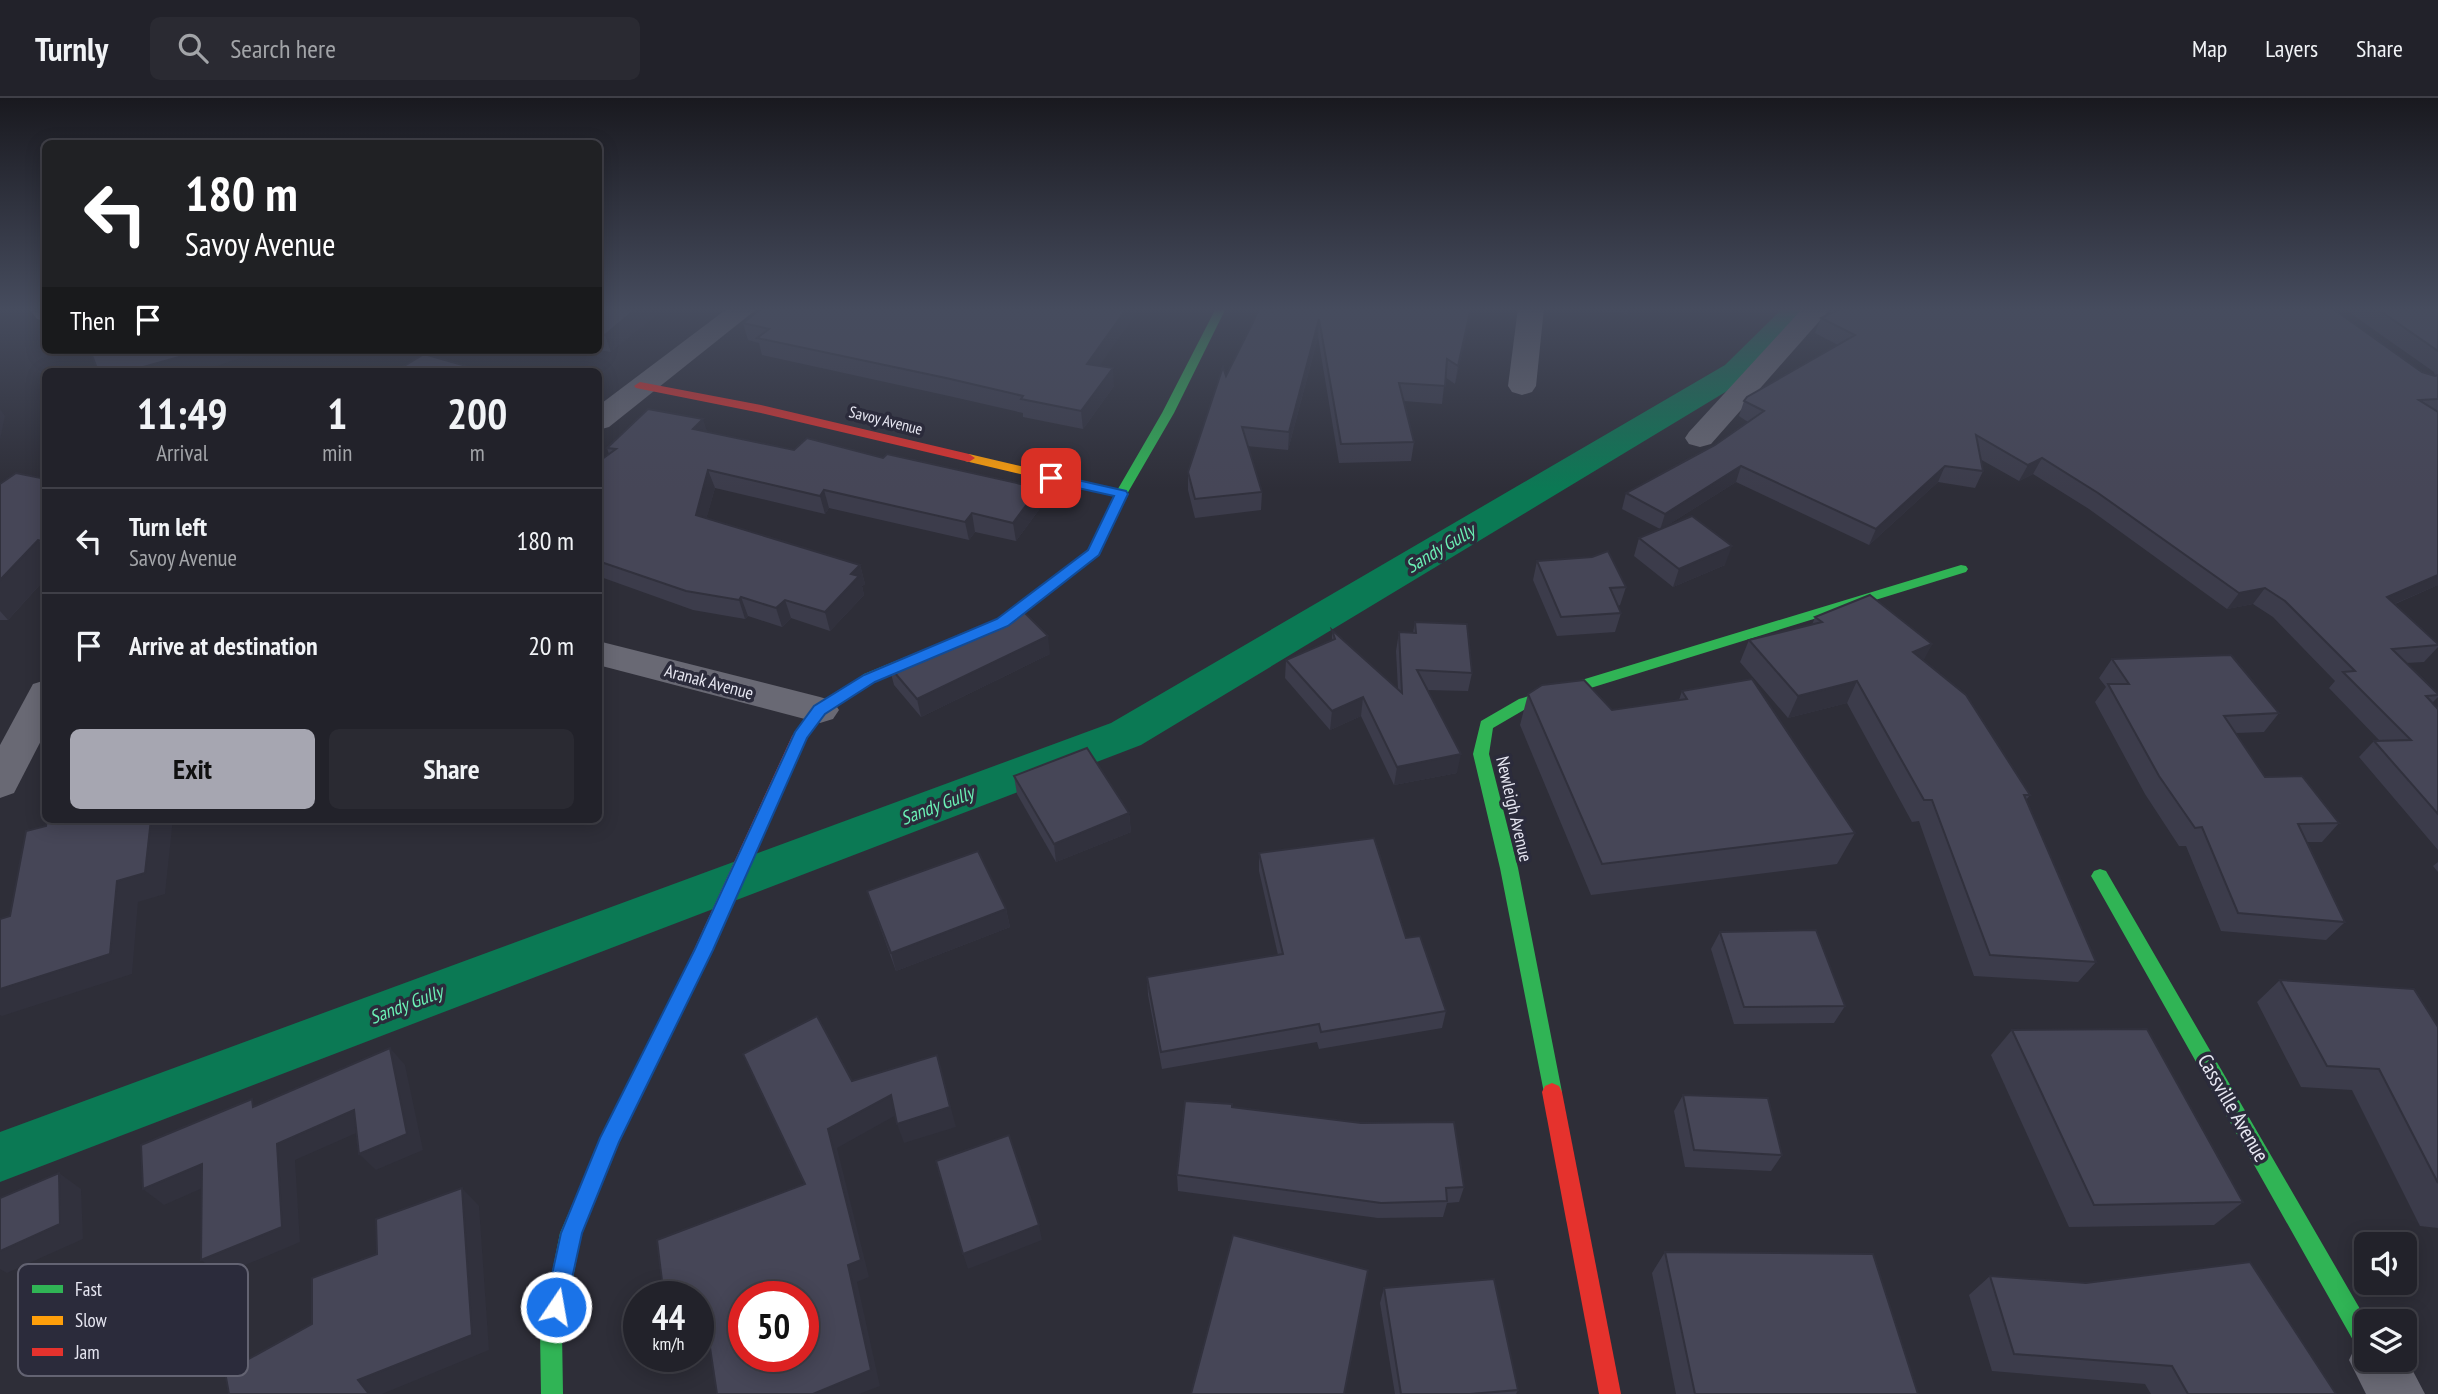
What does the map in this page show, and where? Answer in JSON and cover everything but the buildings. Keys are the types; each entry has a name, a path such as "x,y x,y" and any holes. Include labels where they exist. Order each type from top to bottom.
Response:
{"street":[{"path":"602,418 664,368"},
{"path":"552,1394 551,1332 572,1233 611,1138 704,950 800,736 820,710 869,678 1003,622 1094,552 1121,494 1190,368"},
{"path":"1521,386 1523,368"},
{"path":"1700,438 1763,368"},
{"name":"Savoy Avenue","path":"640,386 705,396 855,429 1121,494"},
{"name":"Newleigh Avenue","path":"1611,1394 1509,868 1481,754 1486,725 1524,703 1961,569"},
{"name":"Aranak Avenue","path":"602,654 820,710"},
{"path":"0,783 42,702"},
{"name":"Cassville Avenue","path":"2100,876 2354,1319"},
{"path":"2384,1372 2397,1394"}],"waterway":[{"name":"Sandy Gully","path":"0,1157 1126,734 1739,368"}],"traffic: fast":[{"path":"848,692 869,678 1003,622 1094,552 1121,494 1190,368"},
{"path":"1552,1092 1509,868 1481,754 1486,725 1524,703 1961,569"},
{"path":"2100,876 2354,1320"},
{"path":"552,1394 551,1332 571,1233 611,1138 689,980"}],"traffic: slow":[{"path":"969,458 1121,494"}],"traffic: jam":[{"path":"640,386 761,409 969,458"},
{"path":"689,980 800,736 820,710 848,692"},
{"path":"1552,1092 1610,1394"}],"route":[{"path":"556,1307 572,1233 611,1138 704,950 800,736 820,710 869,678 1003,622 1094,552 1121,494 1051,478"}]}
